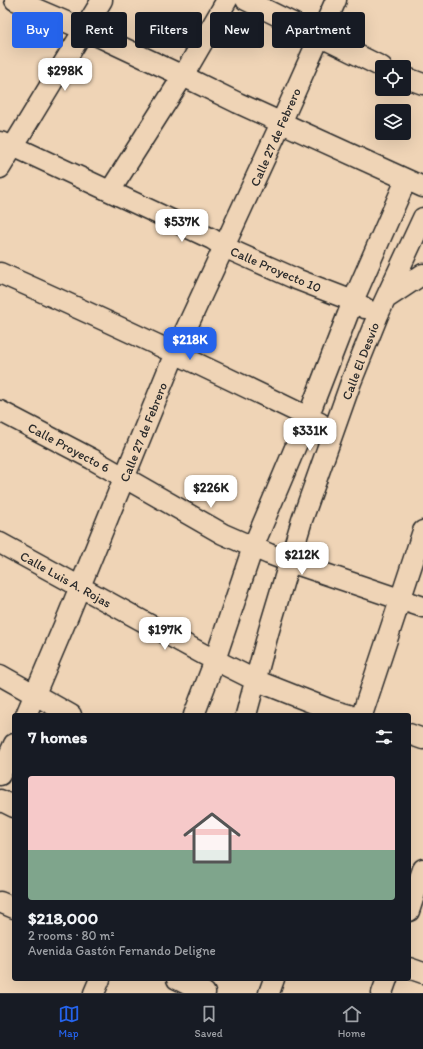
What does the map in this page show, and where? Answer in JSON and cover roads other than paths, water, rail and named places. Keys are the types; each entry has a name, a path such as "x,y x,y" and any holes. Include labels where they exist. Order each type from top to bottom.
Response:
{"street":[{"path":"16,0 71,24"},
{"path":"95,12 102,0"},
{"path":"110,191 183,76 228,0"},
{"path":"246,0 272,13"},
{"name":"Calle 27 de Febrero","path":"330,12 336,0"},
{"path":"0,168 7,144 73,48"},
{"path":"123,48 238,103 414,184 353,301 308,417 252,546 215,660 195,713"},
{"name":"Calle 27 de Febrero","path":"27,713 176,353 314,48"},
{"path":"341,48 375,65"},
{"path":"411,80 423,84"},
{"name":"Calle Proyecto 10","path":"7,144 212,239 224,247 296,279 353,301 378,315"},
{"name":"Calle El Desvío","path":"247,713 302,520 351,382 378,315 423,218"},
{"path":"0,273 176,353 334,430"},
{"path":"387,298 423,274"},
{"name":"Calle Proyecto 6","path":"0,410 92,459 223,534 290,562 423,608"},
{"path":"363,713 423,531"},
{"name":"Calle Luis A. Rojas","path":"0,543 215,660 255,680 342,713"},
{"path":"0,675 67,713"},
{"path":"411,735 423,739"},
{"path":"0,775 12,748"},
{"path":"0,800 12,806"},
{"path":"411,864 423,868 411,906"},
{"path":"0,902 12,907"},
{"path":"411,969 423,973"},
{"path":"94,993 99,981"},
{"path":"183,981 200,987"},
{"path":"269,993 273,981"},
{"path":"382,993 386,981"}]}
